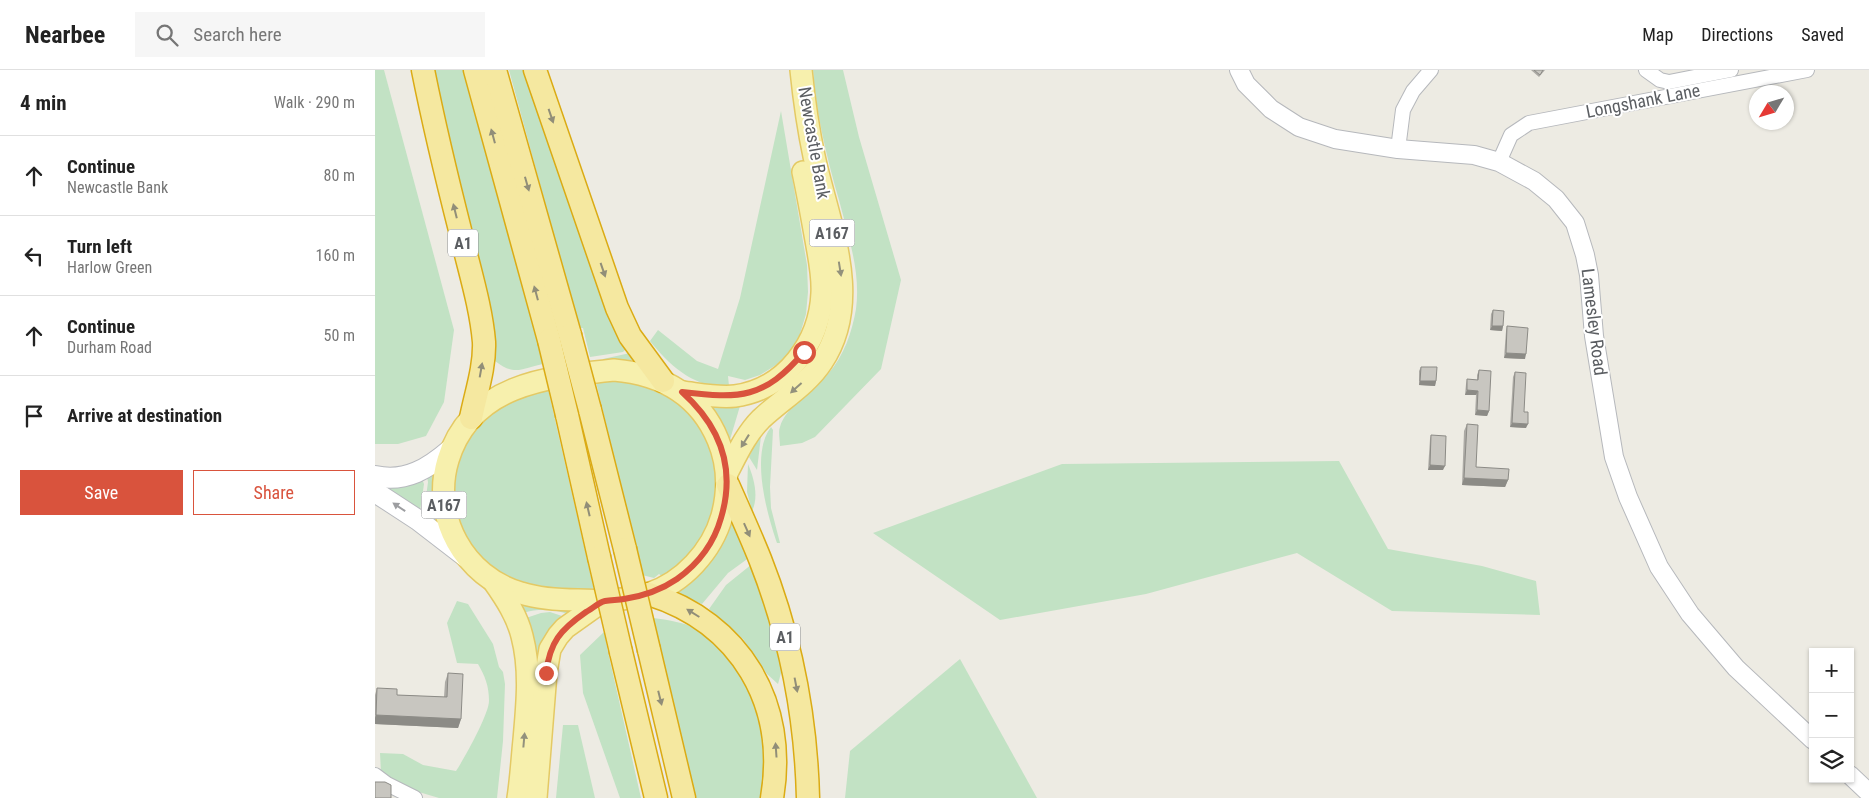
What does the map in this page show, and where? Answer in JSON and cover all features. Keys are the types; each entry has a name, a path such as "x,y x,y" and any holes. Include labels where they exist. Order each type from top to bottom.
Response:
{"highway":[{"name":"A1","path":"423,70 438,142 476,295 483,334 483,359 471,418"},
{"path":"475,70 559,337 590,410 684,798"},
{"path":"495,70 559,337 567,415 656,798"},
{"path":"535,70 617,308 630,336 673,387"},
{"name":"A1","path":"728,479 760,559 786,640 796,684 803,730 809,798"},
{"path":"649,594 687,609 709,624 731,644 754,677 764,697 775,737 775,780 772,798"}],"main road":[{"name":"Newcastle Bank","path":"673,387 730,396 766,386 779,379 804,352 817,325 822,293 821,270 795,131 791,98 791,70"},
{"name":"Newcastle Bank","path":"728,479 753,428 822,363 836,332 840,317 842,286 840,266 814,156 801,70"},
{"name":"A167","path":"614,370 631,372 673,387 701,411 721,446 728,479 725,504 720,523 707,549 687,571 669,584 649,594 603,601 545,600 519,593 494,582 482,574 466,557 454,538 446,516 443,493 445,470 457,435 471,418 497,397 514,388 567,375 614,370"},
{"path":"375,476 396,478 409,476 422,471 451,449"},
{"path":"375,492 418,520 466,557"},
{"name":"A167","path":"494,582 516,618 522,634 528,671 526,718 518,798"},
{"name":"A167","path":"536,798 546,673 551,649 565,628 603,601"}],"street":[{"name":"Lamesley Road","path":"1239,70 1246,84 1271,109 1299,127 1335,139 1398,149 1474,155 1499,162 1534,181 1556,199 1575,224 1585,255 1594,336 1614,457 1628,497 1659,567 1690,614 1736,668 1811,738"},
{"path":"1398,149 1403,110 1413,91 1431,70"},
{"path":"1646,70 1660,80 1669,82 1731,70"},
{"name":"Longshank Lane","path":"1499,162 1511,135 1529,123 1807,70"},
{"path":"375,775 387,784 415,798"},
{"path":"1854,779 1869,793"}],"green space":[{"path":"375,70 384,70 454,330 444,402 426,436 398,444 375,444"},
{"path":"428,70 466,70 518,257 543,364 513,370 495,361 491,330"},
{"path":"509,70 527,70 627,348 623,352 590,357 583,328 579,328"},
{"path":"813,70 843,70 859,137 901,280 881,369 815,437 802,443 780,446 779,431 783,420 794,406 834,367 847,343 856,309 857,281 853,254 823,136"},
{"path":"781,111 807,265 808,292 806,314 800,334 790,352 776,365 760,375 745,380 728,376 729,386 705,384 684,374 675,367 650,341 658,330 697,361 718,369 740,298"},
{"path":"630,353 634,358 632,360 604,361 603,359"},
{"path":"632,380 648,384 689,409 709,438 721,483 709,530 682,565 663,577 659,574 654,578 642,575 596,382"},
{"path":"548,389 594,590 542,590 515,582 485,563 467,540 459,523 453,488 462,448 487,416 501,405"},
{"path":"706,401 739,402 740,406 729,443"},
{"path":"771,427 773,430 770,487 771,508 780,543 777,543 762,484 762,452 765,439"},
{"path":"759,436 761,436 757,470 749,457"},
{"path":"1339,461 1388,549 1482,566 1536,581 1540,615 1392,611 1297,553 1146,594 1000,620 873,533 1062,464"},
{"path":"748,464 755,488 755,500 752,511 747,492"},
{"path":"435,473 442,528 424,513 427,477"},
{"path":"422,479 424,484 420,511 375,487"},
{"path":"733,518 750,557 728,573 702,604 675,594 714,557"},
{"path":"752,564 780,654 781,673 778,684 767,674 743,639 709,609 726,585"},
{"path":"457,601 468,604 493,644 499,667 503,672 505,684 503,741 497,798 439,798 402,787 381,773 380,753 403,754 423,765 456,771 481,726 489,701 485,677 478,664 457,663 447,623"},
{"path":"519,603 572,610 568,614 546,610 523,613"},
{"path":"550,612 565,617 540,694 526,618"},
{"path":"653,618 681,623 701,631 719,648 737,671 754,704 764,741 764,779 761,798 695,798"},
{"path":"604,632 641,798 620,798 583,693 580,655"},
{"path":"960,659 1037,798 845,798 850,751"},
{"path":"563,725 578,725 595,798 556,798"}],"building":[{"path":"1534,70 1543,70 1540,75"},
{"path":"1493,310 1504,311 1503,326 1492,326"},
{"path":"1507,326 1528,328 1526,354 1506,353"},
{"path":"1421,367 1437,367 1436,381 1420,381"},
{"path":"1479,370 1491,371 1489,411 1477,410 1478,391 1467,390 1467,379 1478,380"},
{"path":"1515,372 1526,373 1524,412 1528,412 1528,424 1512,423"},
{"path":"1467,424 1478,425 1476,467 1509,469 1508,480 1464,478"},
{"path":"1431,435 1446,436 1445,466 1430,465"},
{"path":"448,673 463,674 461,719 376,715 377,688 397,689 397,695 447,697"},
{"path":"375,782 385,782 391,785 391,798 375,798"}],"route":[{"path":"546,673 554,642 573,621 603,601 649,594 677,579 700,559 714,537 720,523 728,485 724,458 721,446 709,423 701,411 682,392 730,396 757,390 779,379 804,352"}]}
